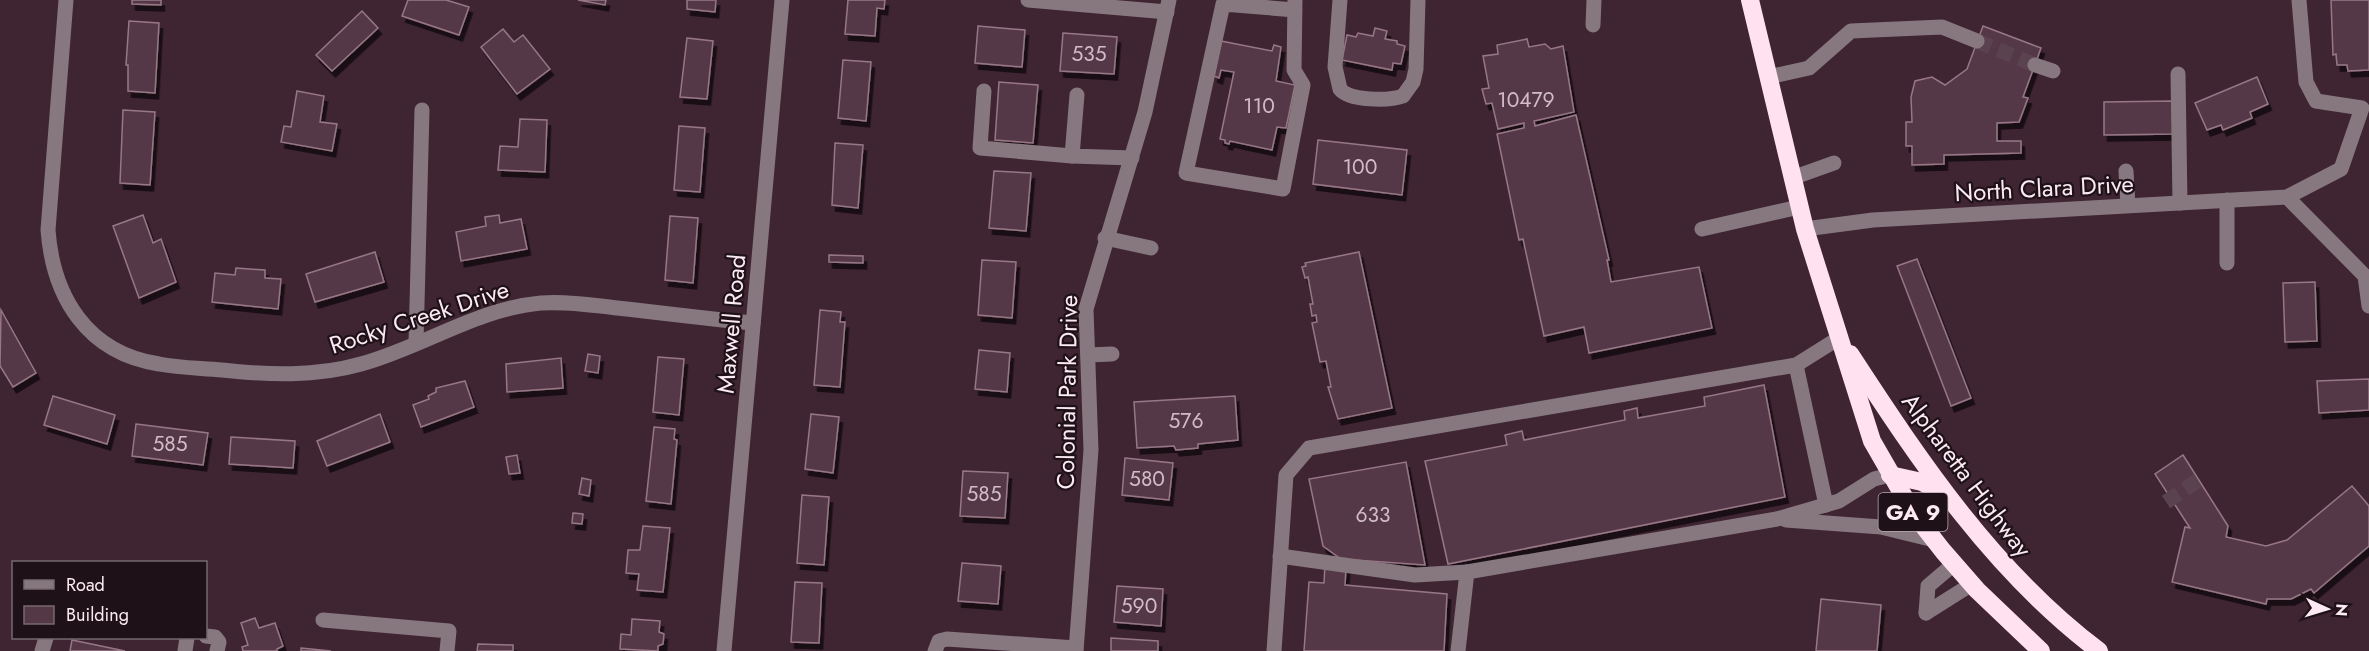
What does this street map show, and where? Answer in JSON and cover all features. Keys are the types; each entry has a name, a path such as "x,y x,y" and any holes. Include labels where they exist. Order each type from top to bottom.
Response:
{"highway":[{"name":"Alpharetta Highway","path":"1750,0 1805,229 1869,432 1890,475 1914,514 1934,540 1972,584 2042,651"},
{"name":"Alpharetta Highway","path":"1839,338 1949,498 2003,565 2037,600 2099,651"},
{"path":"1890,475 1922,482 1949,498"}],"street":[{"name":"Rocky Creek Drive","path":"66,0 48,230 50,259 59,287 70,306 98,339 129,356 158,364 268,375 308,374 361,364 485,314 541,303 577,304 753,323"},
{"name":"Maxwell Road","path":"724,651 782,0"},
{"path":"1028,0 1168,6"},
{"path":"1340,0 1335,67 1340,89 1348,95 1391,99 1403,96 1415,75 1418,0"},
{"path":"1593,25 1594,0"},
{"path":"2299,0 2306,82 2316,101 2365,108 2341,169 2286,197 2365,276 2369,306"},
{"path":"1222,4 1295,5 1294,70 1302,85 1283,189 1186,173 1222,4"},
{"name":"Colonial Park Drive","path":"1076,649 1091,450 1086,309 1105,238 1145,112 1168,6"},
{"path":"1768,77 1809,68 1851,31 1942,27 1977,41"},
{"path":"2035,65 2053,71"},
{"path":"2178,74 2180,202"},
{"path":"984,91 980,148 1072,156 1132,158"},
{"path":"1072,156 1077,95"},
{"path":"416,343 422,110"},
{"path":"1792,178 1834,163"},
{"path":"2126,171 2128,206"},
{"name":"North Clara Drive","path":"1805,229 1873,220 2286,197"},
{"path":"2227,200 2227,263"},
{"path":"1702,229 1799,207"},
{"path":"1105,238 1151,248"},
{"path":"1274,651 1286,475 1309,448 1796,365 1839,338"},
{"path":"1088,355 1112,354"},
{"path":"1796,365 1826,505"},
{"path":"1280,556 1415,575 1467,572 1777,519 1826,505 1849,496 1874,479 1890,475"},
{"path":"1777,519 1881,527 1934,540"},
{"path":"1954,564 1928,586 1926,613 1972,584"},
{"path":"1458,651 1467,572"},
{"path":"323,620 448,631 447,651"},
{"path":"207,636 215,637 219,642 217,651"},
{"path":"935,651 939,641 947,639 1076,649"}],"building":[{"path":"132,0 161,0 161,5 132,4"},
{"path":"408,0 446,0 469,7 459,35 402,16"},
{"path":"578,0 606,0 605,5"},
{"path":"687,0 716,0 715,12 687,9"},
{"path":"848,0 885,0 884,9 877,8 875,36 845,34"},
{"path":"2331,0 2369,0 2369,70 2348,71 2347,65 2337,65 2336,54 2333,55"},
{"path":"362,11 378,28 332,71 316,55"},
{"path":"129,21 159,23 155,93 128,91 128,65 126,65"},
{"path":"978,26 1025,30 1022,67 975,63"},
{"path":"1983,26 2041,48 2023,97 2028,98 2019,122 1997,123 1997,141 2021,141 2021,153 1944,155 1944,164 1912,165 1912,146 1906,146 1906,122 1912,122 1911,97 1915,81 1932,77 1945,85 1967,69"},
{"path":"1375,28 1387,31 1385,39 1397,41 1397,44 1405,46 1401,64 1393,63 1392,70 1342,60 1347,35 1356,37 1358,33 1373,36"},
{"path":"503,29 514,42 523,35 550,69 517,94 481,47"},
{"path":"1063,33 1117,37 1114,74 1060,71"},
{"path":"687,38 713,41 707,99 680,97"},
{"path":"1527,39 1529,47 1545,44 1551,49 1563,46 1574,112 1534,121 1535,126 1576,115 1609,260 1607,260 1611,282 1699,267 1712,328 1589,353 1584,327 1544,336 1523,239 1519,240 1497,134 1524,128 1524,123 1498,129 1492,103 1486,104 1482,89 1489,88 1483,56 1498,54 1497,45"},
{"path":"1221,41 1272,51 1274,45 1281,47 1276,81 1295,85 1286,128 1277,127 1272,150 1230,141 1229,144 1220,139 1234,72 1221,70 1219,78 1214,76"},
{"path":"843,60 871,62 866,121 838,118"},
{"path":"2257,77 2268,104 2250,112 2252,118 2223,130 2221,125 2207,130 2195,103"},
{"path":"999,82 1038,85 1033,143 995,140"},
{"path":"297,91 324,96 320,122 337,124 332,151 281,142 284,126 291,127"},
{"path":"2172,101 2173,134 2104,135 2104,102"},
{"path":"123,110 155,112 150,185 120,183"},
{"path":"520,119 547,120 545,172 498,170 500,146 518,147"},
{"path":"679,126 705,128 700,192 674,190"},
{"path":"1318,140 1407,150 1402,195 1313,184"},
{"path":"835,143 863,145 858,208 832,205"},
{"path":"994,171 1031,173 1026,231 989,228"},
{"path":"143,215 153,243 161,239 176,282 139,298 113,226"},
{"path":"499,215 500,223 521,219 527,249 461,261 456,232 486,226 485,217"},
{"path":"670,216 698,218 693,283 665,280"},
{"path":"375,252 384,282 315,302 306,274"},
{"path":"1359,252 1392,408 1338,419 1328,387 1331,387 1326,361 1320,362 1312,323 1317,322 1316,315 1312,316 1310,304 1313,304 1308,277 1305,278 1302,267 1306,266 1305,263"},
{"path":"829,255 863,256 863,263 829,262"},
{"path":"1917,259 1971,398 1951,406 1897,266"},
{"path":"982,260 1016,262 1012,318 978,315"},
{"path":"236,268 265,270 265,278 281,279 278,309 212,302 215,273 235,275"},
{"path":"2315,282 2317,341 2285,342 2283,283"},
{"path":"1,310 36,373 13,387 0,366"},
{"path":"820,310 841,312 840,322 845,322 840,387 814,385"},
{"path":"979,350 1010,353 1007,392 975,389"},
{"path":"588,354 600,356 598,373 585,371"},
{"path":"658,357 684,359 679,415 653,412"},
{"path":"561,358 563,388 507,392 506,364"},
{"path":"2369,379 2369,410 2319,413 2317,381"},
{"path":"465,381 474,407 421,427 413,405 429,399 428,396 436,392 436,388"},
{"path":"1764,385 1785,497 1448,564 1425,461 1507,445 1505,435 1522,431 1524,440 1625,420 1624,411 1637,408 1638,418 1705,406 1704,397"},
{"path":"53,396 115,415 107,444 44,425"},
{"path":"1235,396 1238,440 1198,444 1198,448 1176,450 1174,446 1137,448 1134,402"},
{"path":"380,414 390,442 327,466 317,441"},
{"path":"811,414 839,417 833,473 805,469"},
{"path":"136,424 208,433 203,465 132,456"},
{"path":"654,427 675,429 674,439 677,440 671,504 646,501"},
{"path":"231,437 295,441 293,468 229,464"},
{"path":"517,455 520,473 509,474 506,457"},
{"path":"2183,455 2228,526 2226,537 2266,546 2287,540 2352,486 2369,506 2369,546 2314,593 2311,589 2291,599 2267,599 2266,604 2172,582 2185,527 2190,528 2155,474"},
{"path":"1125,458 1173,463 1169,500 1122,495"},
{"path":"1406,462 1425,565 1341,559 1323,546 1309,479"},
{"path":"963,471 1008,473 1005,518 960,516"},
{"path":"582,478 591,480 589,496 579,494"},
{"path":"802,495 829,497 824,565 797,563"},
{"path":"573,513 583,514 582,524 572,523"},
{"path":"643,526 670,528 663,592 637,590 639,574 626,573 628,550 640,550"},
{"path":"962,563 1001,566 998,604 958,601"},
{"path":"1325,564 1346,568 1345,585 1447,594 1444,651 1304,651 1309,582 1324,583"},
{"path":"795,582 822,583 819,643 791,642"},
{"path":"1117,586 1163,589 1161,626 1114,622"},
{"path":"1821,599 1881,605 1877,651 1816,651"},
{"path":"255,618 259,628 275,623 283,646 277,651 243,651 242,647 248,645 241,623"},
{"path":"632,619 660,621 659,632 664,634 663,644 658,646 658,651 620,649 621,634 631,635"},
{"path":"1111,638 1158,641 1158,651 1111,651"},
{"path":"72,640 125,651 70,651"},
{"path":"478,644 513,645 513,651 477,651"},
{"path":"301,648 331,651 301,651"}],"tunnel":[{"path":"1977,41 2035,65"},
{"path":"2166,502 2203,477"}]}
